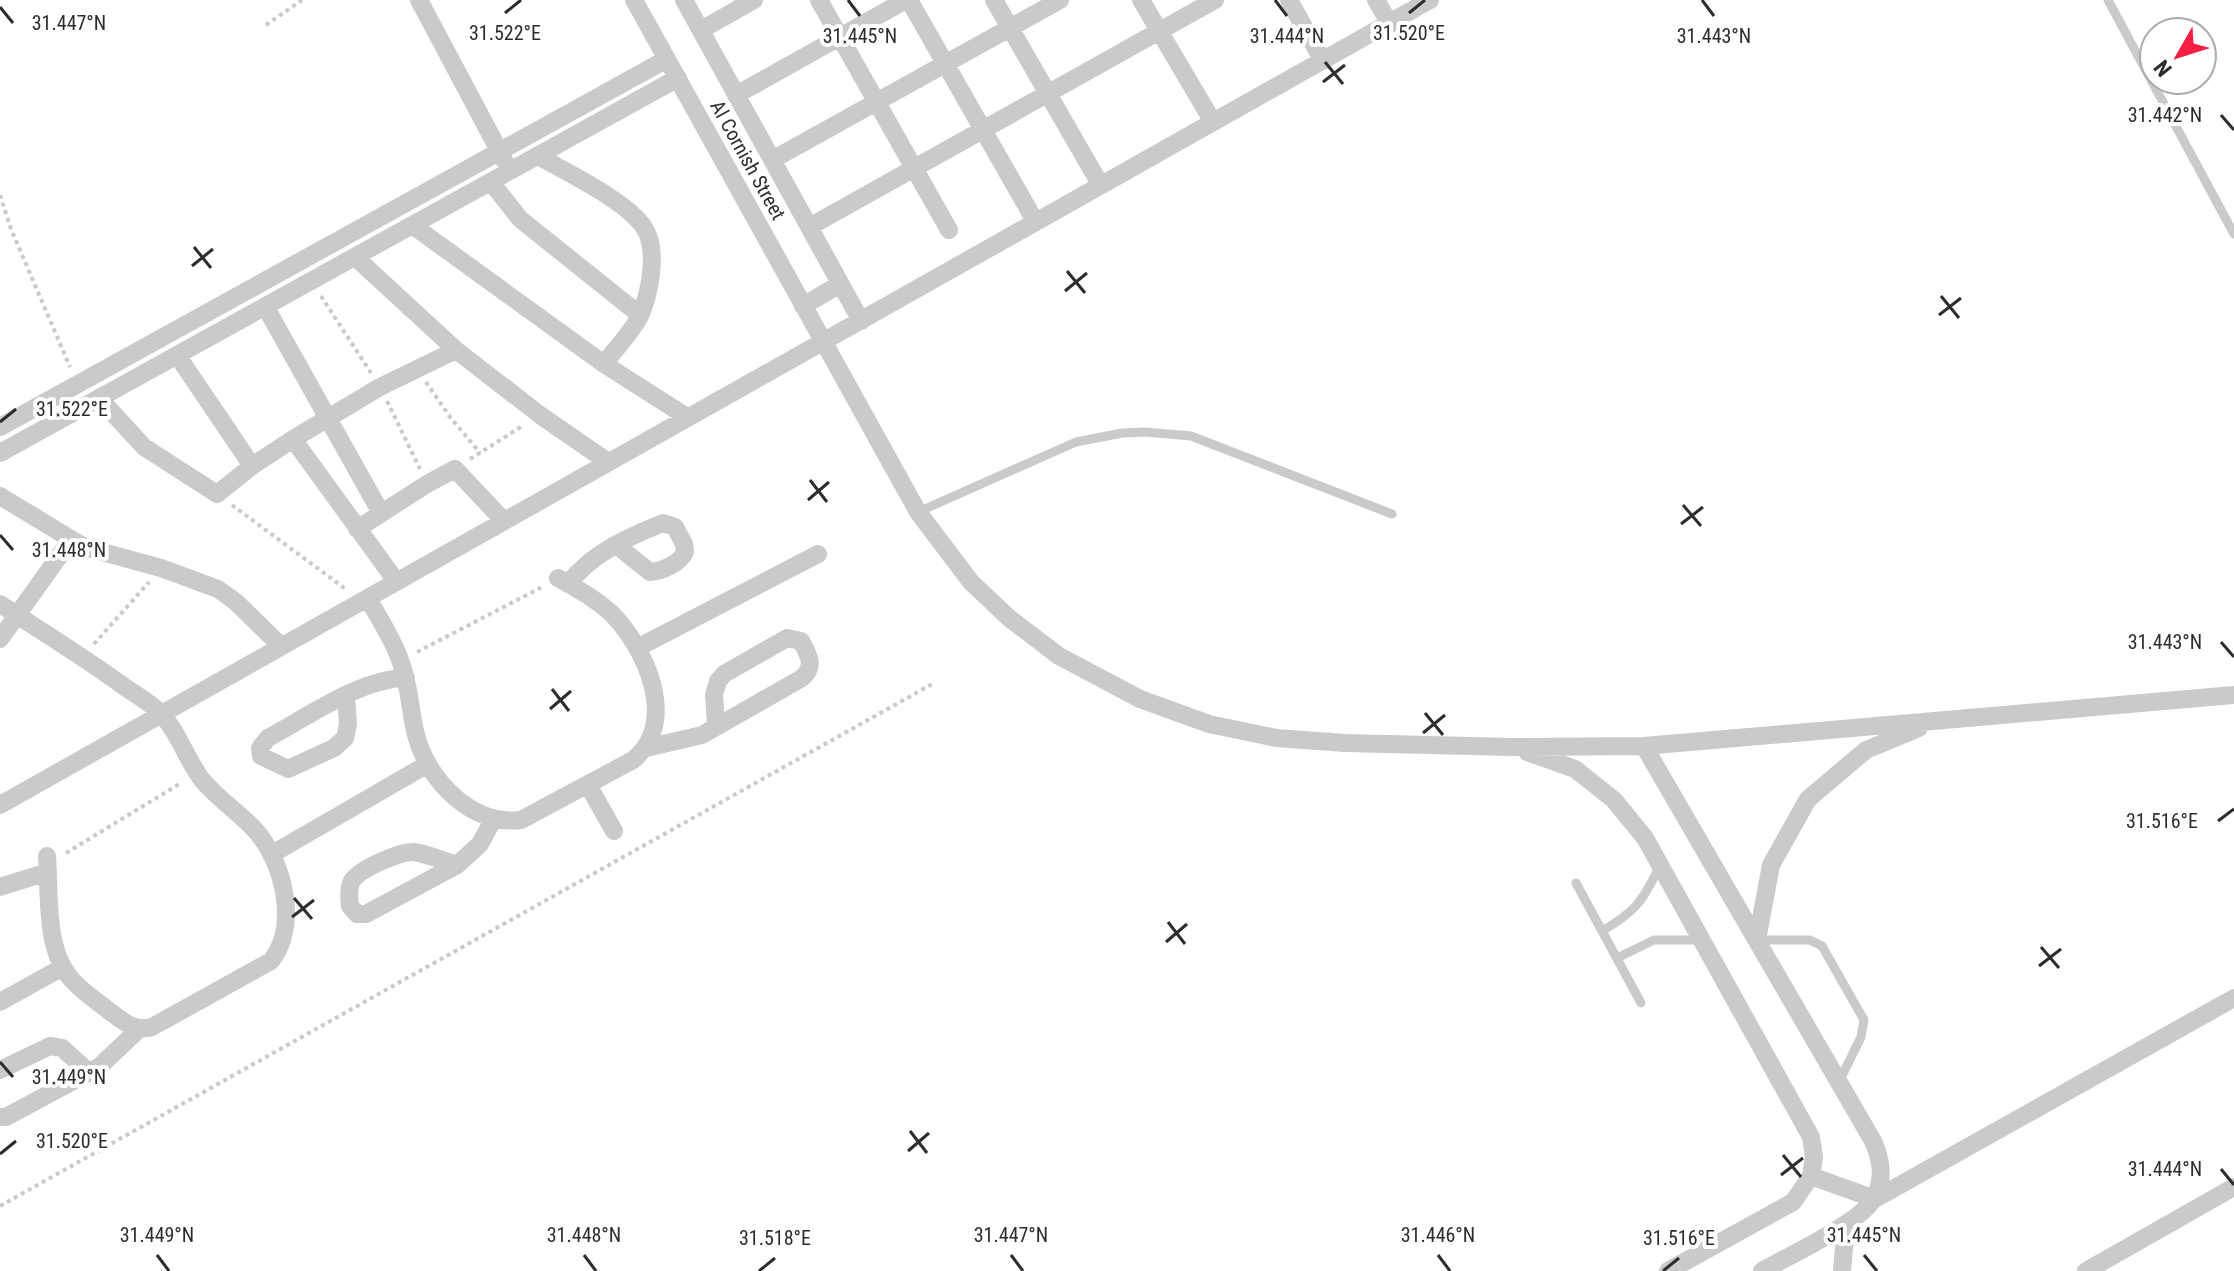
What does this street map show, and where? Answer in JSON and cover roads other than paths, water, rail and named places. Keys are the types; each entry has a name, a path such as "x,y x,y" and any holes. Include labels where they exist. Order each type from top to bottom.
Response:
{"street":[{"path":"419,0 510,171"},
{"name":"Al Cornish Street","path":"634,0 918,512 971,582 1009,618 1059,656 1140,699 1209,724 1276,738 1513,747 1644,746 2234,695"},
{"name":"Al Cornish Street","path":"684,0 861,321"},
{"path":"701,30 754,0"},
{"path":"819,0 949,230"},
{"path":"736,95 907,0 1035,221"},
{"path":"994,0 1100,184"},
{"path":"772,160 1060,0"},
{"path":"1141,0 1213,122"},
{"path":"809,227 1215,0"},
{"path":"1289,0 1323,61"},
{"path":"1376,0 1390,24"},
{"path":"0,805 1430,0"},
{"path":"0,427 667,59"},
{"path":"0,453 678,78"},
{"path":"538,156 622,206 645,228 652,250 648,287 640,315 604,364"},
{"path":"491,182 520,219 640,315"},
{"path":"412,225 604,364 687,417"},
{"path":"355,257 456,350 540,415 608,462"},
{"path":"803,306 840,284"},
{"path":"265,306 381,513"},
{"path":"99,398 144,447 217,494 293,439 380,387 456,350"},
{"path":"177,355 252,466"},
{"path":"123,359 135,378"},
{"path":"293,439 396,581"},
{"path":"357,529 455,469 504,521"},
{"path":"0,496 70,541 94,551 161,568 226,593 281,646"},
{"path":"0,639 70,541"},
{"path":"365,599 403,669 416,737 428,764 467,807 493,820 521,820 633,760 646,748 655,729 656,710 649,678 637,648 611,614 595,600 563,581 616,545"},
{"path":"637,648 818,554"},
{"path":"0,604 83,657 162,714 197,773 232,811 255,830 272,854 279,871 286,932 271,961 152,1027 139,1029 128,1025 85,992 72,981 63,967 54,940 48,864 0,887"},
{"path":"646,748 702,735 806,675 811,660 801,641 787,638 724,674 715,688 716,725"},
{"path":"346,696 348,732 340,744 288,769 261,756 260,748 264,740 346,696 403,669"},
{"path":"1757,940 1771,865 1808,799 1866,750 1937,721"},
{"path":"1644,746 1873,1141 1881,1160 1881,1180 1875,1199"},
{"path":"1513,747 1575,769 1614,800 1645,838 1811,1137 1814,1157 1811,1176 1793,1202 1668,1271"},
{"path":"272,854 428,764"},
{"path":"588,785 614,831"},
{"path":"457,865 419,853 405,853 354,877 349,889 350,906 357,914 366,914 457,865 480,844 493,820"},
{"path":"0,1002 63,967"},
{"path":"1762,1271 1846,1224 1875,1199 2234,998"},
{"path":"0,1117 6,1117 90,1073 139,1029"},
{"path":"0,1070 50,1046 62,1048 90,1073"},
{"path":"1811,1176 1875,1199"},
{"path":"2086,1271 2234,1187"},
{"path":"1842,1271 1846,1224"}],"lane":[{"path":"2108,0 2234,234"},
{"path":"918,512 1076,442 1145,432 1191,436 1392,514"},
{"path":"1602,931 1625,918 1640,903 1660,864"},
{"path":"1576,883 1641,1003"},
{"path":"1617,958 1654,940 1701,940"},
{"path":"1757,940 1810,940 1822,946 1864,1020 1865,1028 1839,1082"}]}
